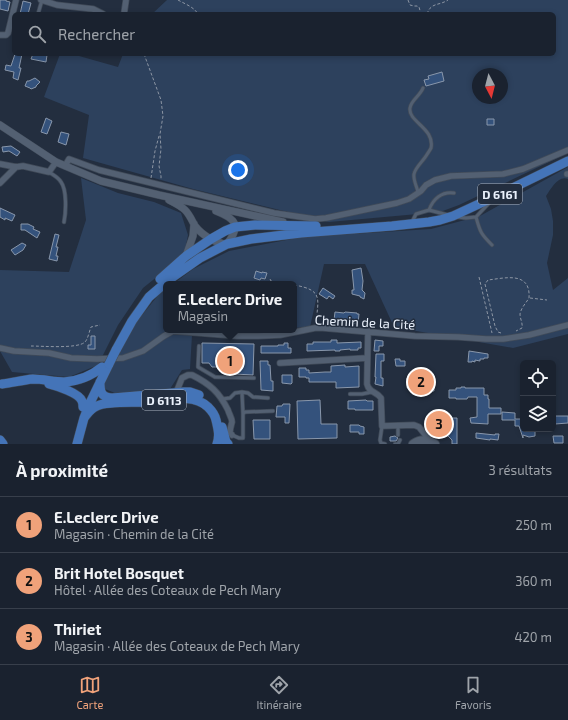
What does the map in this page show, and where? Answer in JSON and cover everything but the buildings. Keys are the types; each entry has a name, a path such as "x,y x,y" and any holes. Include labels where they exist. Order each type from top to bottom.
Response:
{"main road":[{"name":"D 6161","path":"168,281 200,258 227,244 278,235 411,224 440,220 453,216 494,197 568,160"},
{"name":"D 6161","path":"83,408 128,318 142,299 186,256 211,239 236,226 363,227"},
{"name":"D 6161","path":"113,350 149,297 163,285"},
{"name":"D 6161","path":"84,418 100,382 105,365"},
{"path":"1,385 22,380 35,379 64,382 76,380 93,374 105,365"},
{"path":"35,379 58,386 78,396 82,400 83,408 79,421 77,444 84,418"},
{"name":"D 6113","path":"100,382 100,390 107,398 197,394 204,397 210,401 214,407 228,444"},
{"name":"D 6113","path":"84,418 91,409 98,405 148,402 180,395 198,400 212,411 220,434 217,444"},
{"path":"0,440 3,444"},
{"path":"415,443 424,440 433,443"}],"street":[{"path":"13,12 16,0"},
{"path":"41,0 93,9 99,12"},
{"path":"124,12 126,0"},
{"path":"4,37 8,33 12,16"},
{"path":"0,125 56,162 101,181 276,221 321,226"},
{"path":"65,166 69,159 98,170 274,213 315,219 397,203 409,199 419,193 426,185 435,180 451,176 503,174 523,169 568,150"},
{"path":"0,164 23,166 49,172 56,162"},
{"path":"0,183 16,166"},
{"path":"159,195 179,205 186,211 198,230 211,239 222,244 227,244 234,235 236,226 229,216 204,205"},
{"path":"186,256 193,236 194,224"},
{"name":"Chemin de la Cité","path":"297,332 315,328 368,331 415,336 503,339 528,335 568,325"},
{"path":"368,331 367,384 368,388 381,398 382,426 414,425 419,428 433,443"},
{"name":"Chemin de la Cité","path":"0,348 14,351 49,352 71,358 122,358 143,351 169,333"},
{"name":"Chemin de la Cité","path":"199,333 237,336 280,335 290,333"},
{"path":"280,363 367,358"},
{"path":"180,395 182,378 192,375 204,381 222,399 231,417 232,422 230,432 232,435"},
{"path":"415,443 418,438 419,428"}],"lane":[{"path":"38,12 41,0"},
{"path":"419,193 414,174 431,147 428,132 411,116 410,106 422,92 423,88"},
{"path":"49,172 63,183 66,211 64,222"},
{"path":"429,210 430,205 442,194 449,192 454,193"},
{"path":"411,224 416,214 429,210 466,218 476,217 480,215 494,197"},
{"path":"476,217 480,232 492,245"},
{"path":"199,346 198,367 215,377 254,378"},
{"path":"204,381 209,373"},
{"path":"232,435 243,438 242,392"},
{"path":"222,399 230,398 236,393 242,392 248,393 253,397 268,398"},
{"path":"350,394 372,392"},
{"path":"243,414 245,412 274,411"},
{"path":"382,426 380,440 385,444"},
{"path":"398,426 398,435"},
{"path":"395,444 398,444 400,440"}],"path":[{"path":"178,0 197,12"},
{"path":"408,0 410,5 419,7 420,12"},
{"path":"428,12 432,6 448,0"},
{"path":"145,56 161,100 163,116 150,182"},
{"path":"160,134 160,184"},
{"path":"479,277 494,339"},
{"path":"502,334 498,332 495,326 485,284 488,280 513,277 524,282 528,288 529,298 522,307 520,314 522,328 518,331 510,332"},
{"path":"297,286 305,287 312,291 318,298 315,328"},
{"path":"529,298 547,300"},
{"path":"26,347 72,346 82,344 86,342 91,328 100,325"}],"shaded area":[{"path":"167,0 568,0 568,153 459,205 440,212 329,222 193,189 83,158 89,115 44,97 59,56 79,56 118,67 122,56 556,56 556,12 154,12"},
{"path":"568,167 568,179 564,178 558,181 546,196 551,209 553,221 553,235 547,263 553,290 568,278 568,334 513,348 394,327 365,264 324,264 310,327 297,328 297,281 177,281 193,269 229,251 302,237 431,229 480,216"},
{"path":"81,178 118,193 154,202 181,213 188,235 185,251 173,264 143,288 118,325 98,365 69,377 12,372 0,351 0,270 69,272 86,220"},
{"path":"163,291 163,333 222,333 192,335 190,369 182,370 170,389 115,393 105,389 105,379 131,329 159,294"}],"place":[{"name":"E.Leclerc Drive","path":"230,361"},
{"name":"Brit Hotel Bosquet","path":"421,382"},
{"name":"Thiriet","path":"439,424"}]}
